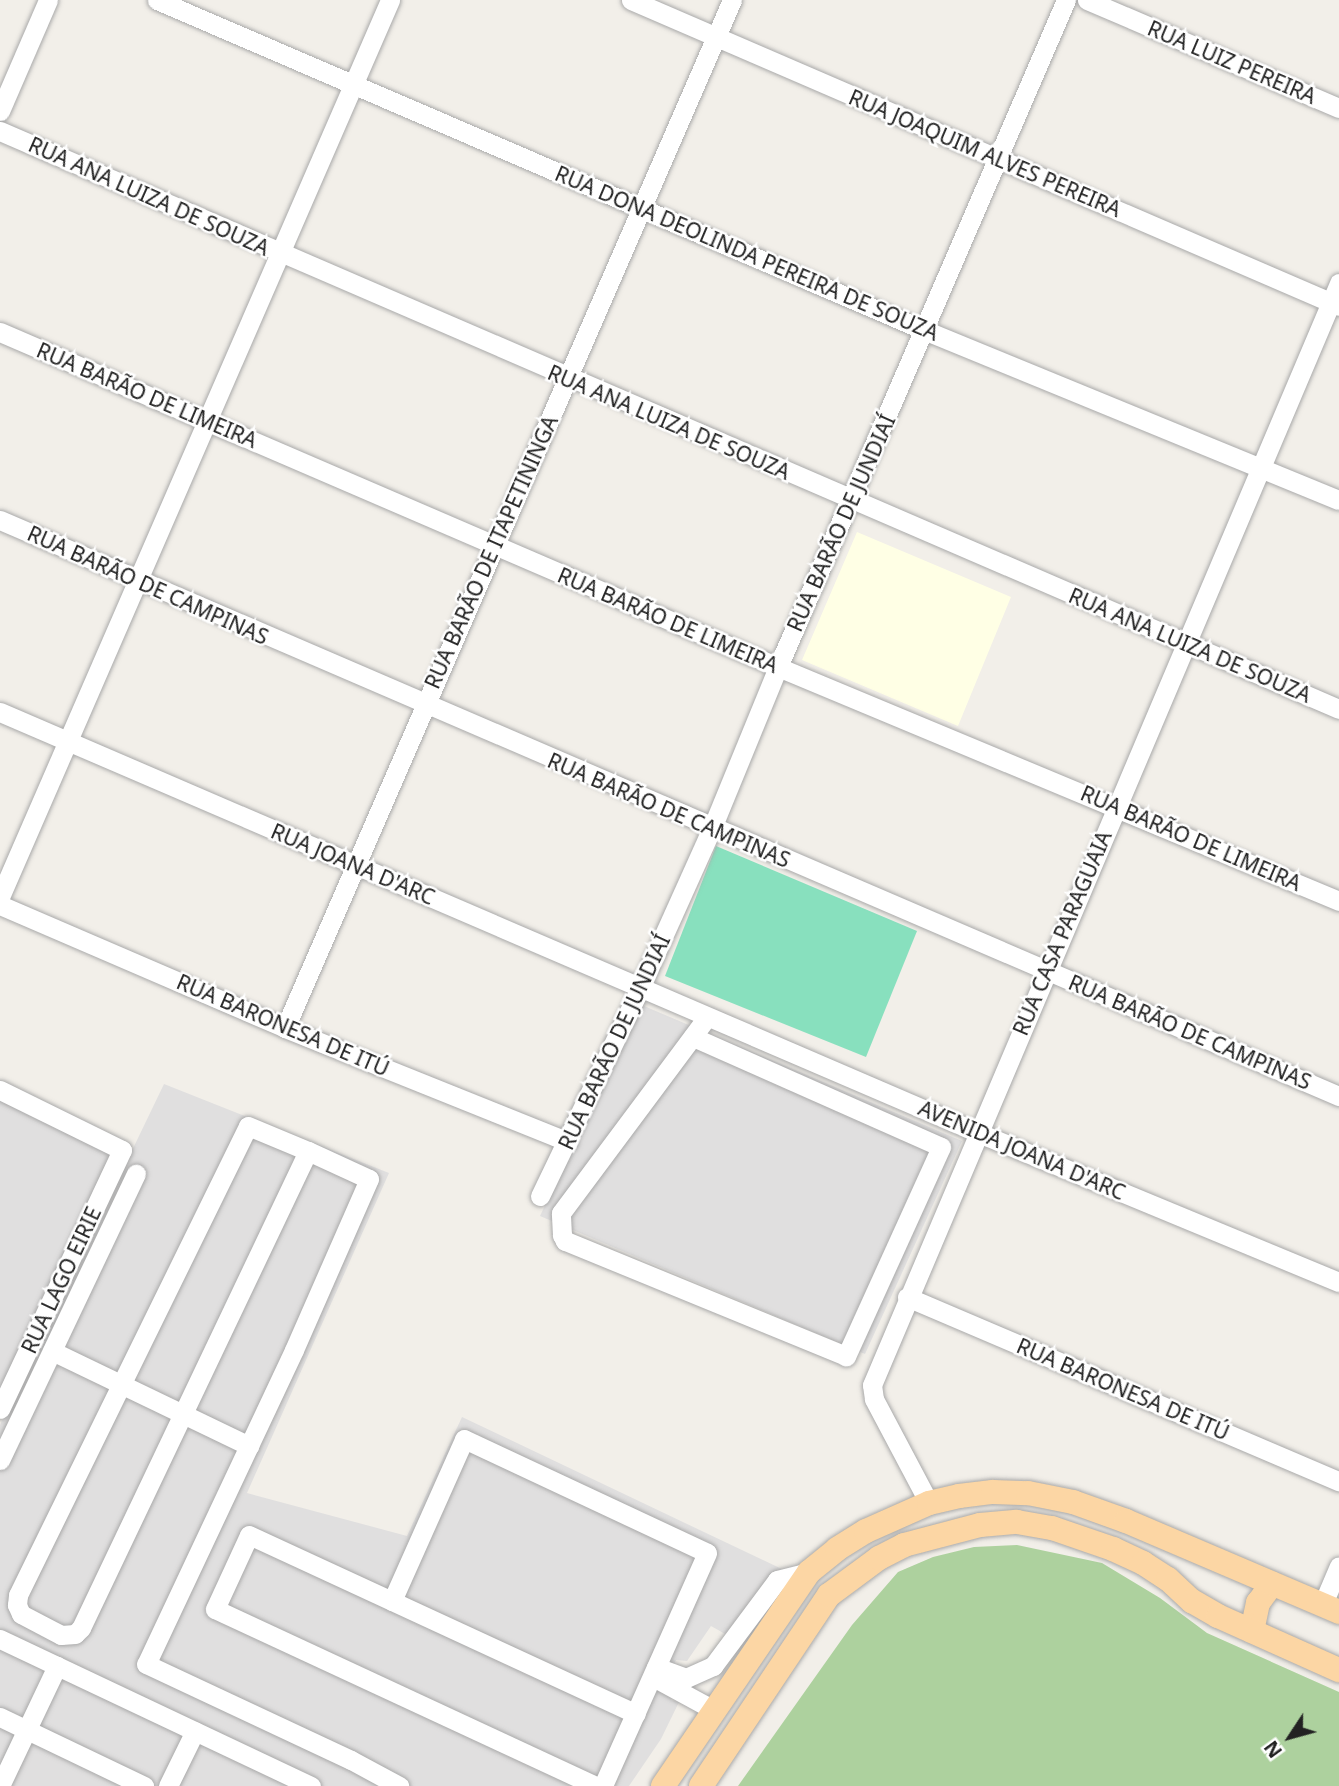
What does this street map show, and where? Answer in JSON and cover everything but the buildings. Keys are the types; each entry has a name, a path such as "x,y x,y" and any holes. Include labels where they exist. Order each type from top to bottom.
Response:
{"main road":[{"path":"663,1786 809,1572 837,1549 866,1531 929,1503 993,1492 1028,1493 1073,1502 1126,1521 1331,1609"},
{"path":"683,1756 705,1780 829,1595 879,1558 928,1537 980,1525 1017,1522 1079,1536 1143,1563 1168,1579 1192,1601 1252,1632 1339,1670"},
{"path":"1252,1632 1258,1603 1272,1584"}],"street":[{"path":"0,111 48,0"},
{"name":"RUA DONA DEOLINDA PEREIRA DE SOUZA","path":"158,0 924,330 1339,500"},
{"path":"0,897 390,0"},
{"name":"RUA JOAQUIM ALVES PEREIRA","path":"631,0 1335,304"},
{"name":"RUA BARÃO DE ITAPETININGA","path":"285,1028 732,0"},
{"name":"RUA BARÃO DE JUNDIAÍ","path":"540,1196 640,988 712,828 778,667 1066,0"},
{"name":"RUA LUIZ PEREIRA","path":"1087,0 1339,108"},
{"name":"RUA ANA LUIZA DE SOUZA","path":"0,131 1339,709"},
{"name":"RUA CASA PARAGUAIA","path":"929,1503 874,1399 872,1385 1261,466 1335,304 1339,283"},
{"name":"RUA BARÃO DE LIMEIRA","path":"0,332 778,667 1339,901"},
{"name":"RUA BARÃO DE CAMPINAS","path":"0,520 424,705 1339,1096"},
{"name":"RUA JOANA D'ARC","path":"0,712 707,1017"},
{"name":"RUA BARONESA DE ITÚ","path":"0,905 285,1028 568,1142"},
{"path":"692,1037 940,1147 846,1356 565,1241 562,1235 561,1213 692,1037 707,1017"},
{"name":"AVENIDA JOANA D'ARC","path":"707,1017 1339,1282"},
{"name":"RUA LAGO EIRIE","path":"0,1090 122,1150 0,1409"},
{"path":"308,1151 81,1628 75,1634 61,1635 21,1614 18,1595 248,1126 308,1151 369,1179 249,1446 146,1664 351,1760 399,1786"},
{"path":"0,1460 136,1174"},
{"name":"RUA BARONESA DE ITÚ","path":"907,1297 1339,1481"},
{"path":"52,1351 249,1446"},
{"path":"392,1601 464,1439 707,1553 603,1786"},
{"path":"596,1786 215,1609 249,1535 636,1714"},
{"path":"1331,1609 1339,1566"},
{"path":"654,1672 686,1678 713,1666 776,1580 809,1572"},
{"path":"0,1639 311,1786"},
{"path":"0,1786 57,1666"},
{"path":"654,1672 714,1710"},
{"path":"0,1717 144,1786"},
{"path":"168,1786 195,1731"}],"shaded area":[{"path":"857,532 1011,597 958,726 802,660"},
{"path":"644,1006 962,1141 865,1354 540,1216 637,1010"},
{"path":"164,1084 389,1173 247,1493 407,1536 462,1417 786,1571 727,1635 711,1626 687,1661 676,1660 665,1683 672,1694 671,1700 679,1702 661,1739 629,1786 0,1786 0,1425"},
{"path":"0,1096 116,1153 0,1401"}],"green space":[{"path":"716,846 917,931 866,1057 665,976"},
{"path":"1017,1545 1102,1563 1160,1598 1207,1633 1339,1692 1339,1786 738,1786 852,1625 898,1572 933,1557 974,1547"}]}
